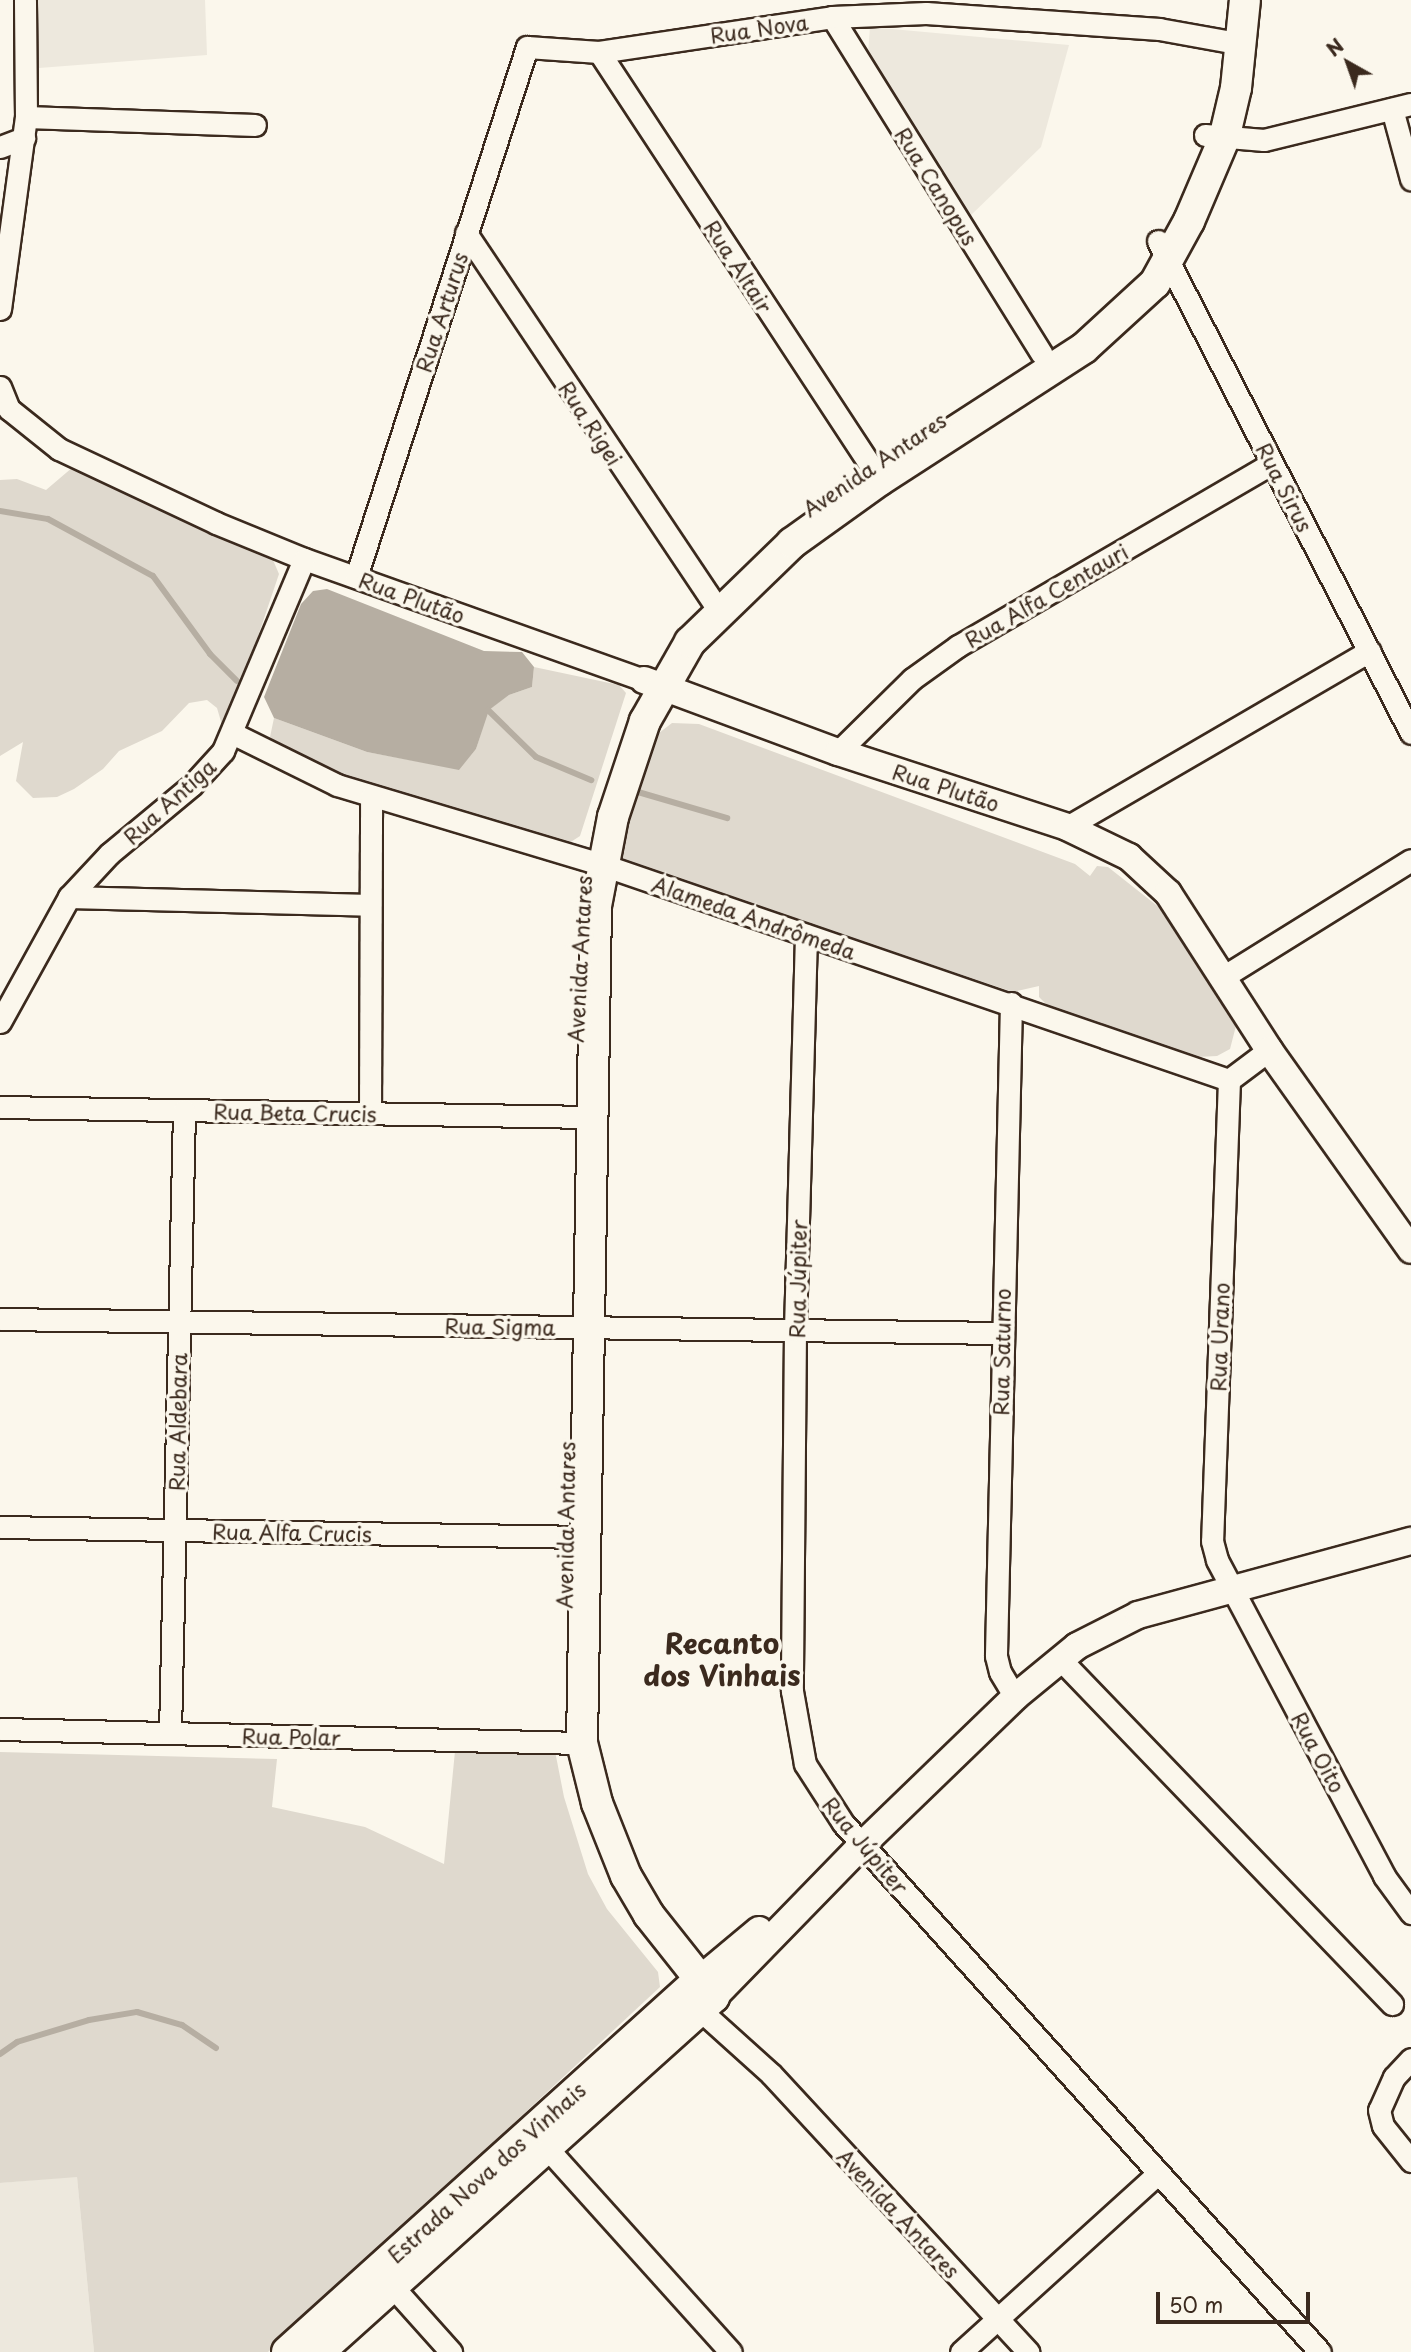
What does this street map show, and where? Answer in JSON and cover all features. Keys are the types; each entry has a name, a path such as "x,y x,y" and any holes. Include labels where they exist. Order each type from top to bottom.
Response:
{"main road":[{"name":"Avenida Antares","path":"1228,0 1234,43"},
{"name":"Avenida Antares","path":"699,1995 635,1928 601,1871 577,1805 573,1743 574,1537 582,1117 578,904 594,862 607,766 653,684 712,603 778,530 1054,369 1107,318 1120,293 1163,251 1190,178 1214,137 1245,0"},
{"name":"Avenida Antares","path":"875,472 1042,354 1107,318"},
{"name":"Estrada Nova dos Vinhais","path":"319,2352 386,2279 699,1995"},
{"name":"Estrada Nova dos Vinhais","path":"287,2352 386,2279"}],"street":[{"path":"0,310 25,127 25,0"},
{"name":"Rua Nova","path":"527,47 599,52 832,18 984,14 1159,29 1234,43"},
{"name":"Rua Canopus","path":"832,18 1042,354"},
{"name":"Rua Arturus","path":"356,577 527,47"},
{"name":"Rua Altair","path":"599,52 875,472"},
{"path":"1214,137 1264,140 1402,106 1411,179"},
{"path":"0,147 25,127 255,125"},
{"name":"Rua Rigei","path":"466,233 712,603"},
{"name":"Rua Sirus","path":"1163,251 1411,733"},
{"name":"Rua Plutão","path":"0,387 9,409 59,449 304,559 838,752 1068,827 1103,841 1157,881 1269,1050 1411,1250"},
{"name":"Rua Alfa Centauri","path":"838,752 912,679 948,653 1272,463"},
{"name":"Rua Antiga","path":"0,1022 69,897 109,854 211,767 234,734 304,559"},
{"path":"1068,827 1369,651"},
{"name":"Alameda Andrômeda","path":"234,734 337,785 371,797 594,862 1012,1003 1229,1080"},
{"path":"370,1113 371,797"},
{"path":"1223,977 1411,860"},
{"path":"69,897 369,905"},
{"name":"Rua Júpiter","path":"806,935 795,1330 793,1713 805,1764 843,1823 1320,2352"},
{"name":"Rua Saturno","path":"1012,1003 1000,1333 996,1656 1000,1672 1014,1697"},
{"path":"1229,1080 1269,1050"},
{"name":"Rua Urano","path":"1229,1080 1212,1541 1233,1589"},
{"name":"Rua Beta Crucis","path":"0,1107 582,1117"},
{"name":"Rua Aldebara","path":"170,1733 184,1110"},
{"name":"Rua Sigma","path":"0,1319 1000,1333"},
{"name":"Rua Alfa Crucis","path":"0,1527 574,1537"},
{"path":"699,1995 863,1843 1014,1697 1060,1659 1115,1624 1411,1541"},
{"name":"Rua Oito","path":"1233,1589 1384,1876 1411,1913"},
{"path":"1060,1659 1392,2004"},
{"name":"Rua Polar","path":"0,1729 573,1743"},
{"name":"Avenida Antares","path":"699,1995 1028,2352"},
{"path":"1411,2059 1394,2077 1379,2110 1383,2126 1411,2161"},
{"path":"539,2140 731,2352"},
{"path":"961,2352 1157,2174"},
{"path":"386,2279 451,2352"}],"shaded area":[{"path":"37,0 205,0 207,55 39,68"},
{"path":"870,27 1069,45 1041,147 967,219 868,54"},
{"path":"73,467 262,553 273,560 279,574 230,719 222,725 217,708 207,700 189,703 162,731 119,751 103,769 74,789 57,797 33,798 16,781 23,742 0,756 0,480 17,479 46,490"},
{"path":"327,589 484,651 522,652 534,667 532,687 509,695 489,710 476,749 459,770 367,752 274,718 264,697 301,604 313,591"},
{"path":"534,667 619,685 626,693 580,836 563,847 373,790 279,745 270,737 274,718 367,752 459,769 476,749 488,710 509,695 532,687"},
{"path":"672,723 699,724 1075,864 1090,876 1097,866 1108,867 1165,912 1237,1022 1230,1049 1217,1056 1197,1057 1047,1005 1039,997 1039,986 1013,992 626,862 618,850 645,758 655,736"},
{"path":"455,1751 555,1751 564,1797 588,1874 607,1909 658,1972 660,1987 268,2352 94,2352 77,2177 0,2183 0,1752 277,1759 272,1807 365,1827 444,1864"},
{"path":"77,2176 94,2352 0,2352 0,2183"}],"waterway":[{"path":"0,511 48,519 153,576 210,654 237,681"},
{"path":"488,710 536,757 591,780"},
{"path":"638,792 727,818"},
{"path":"0,2054 17,2042 89,2020 137,2012 182,2025 216,2048"}],"district":[{"name":"Recanto dos Vinhais","path":"722,1659"}]}
